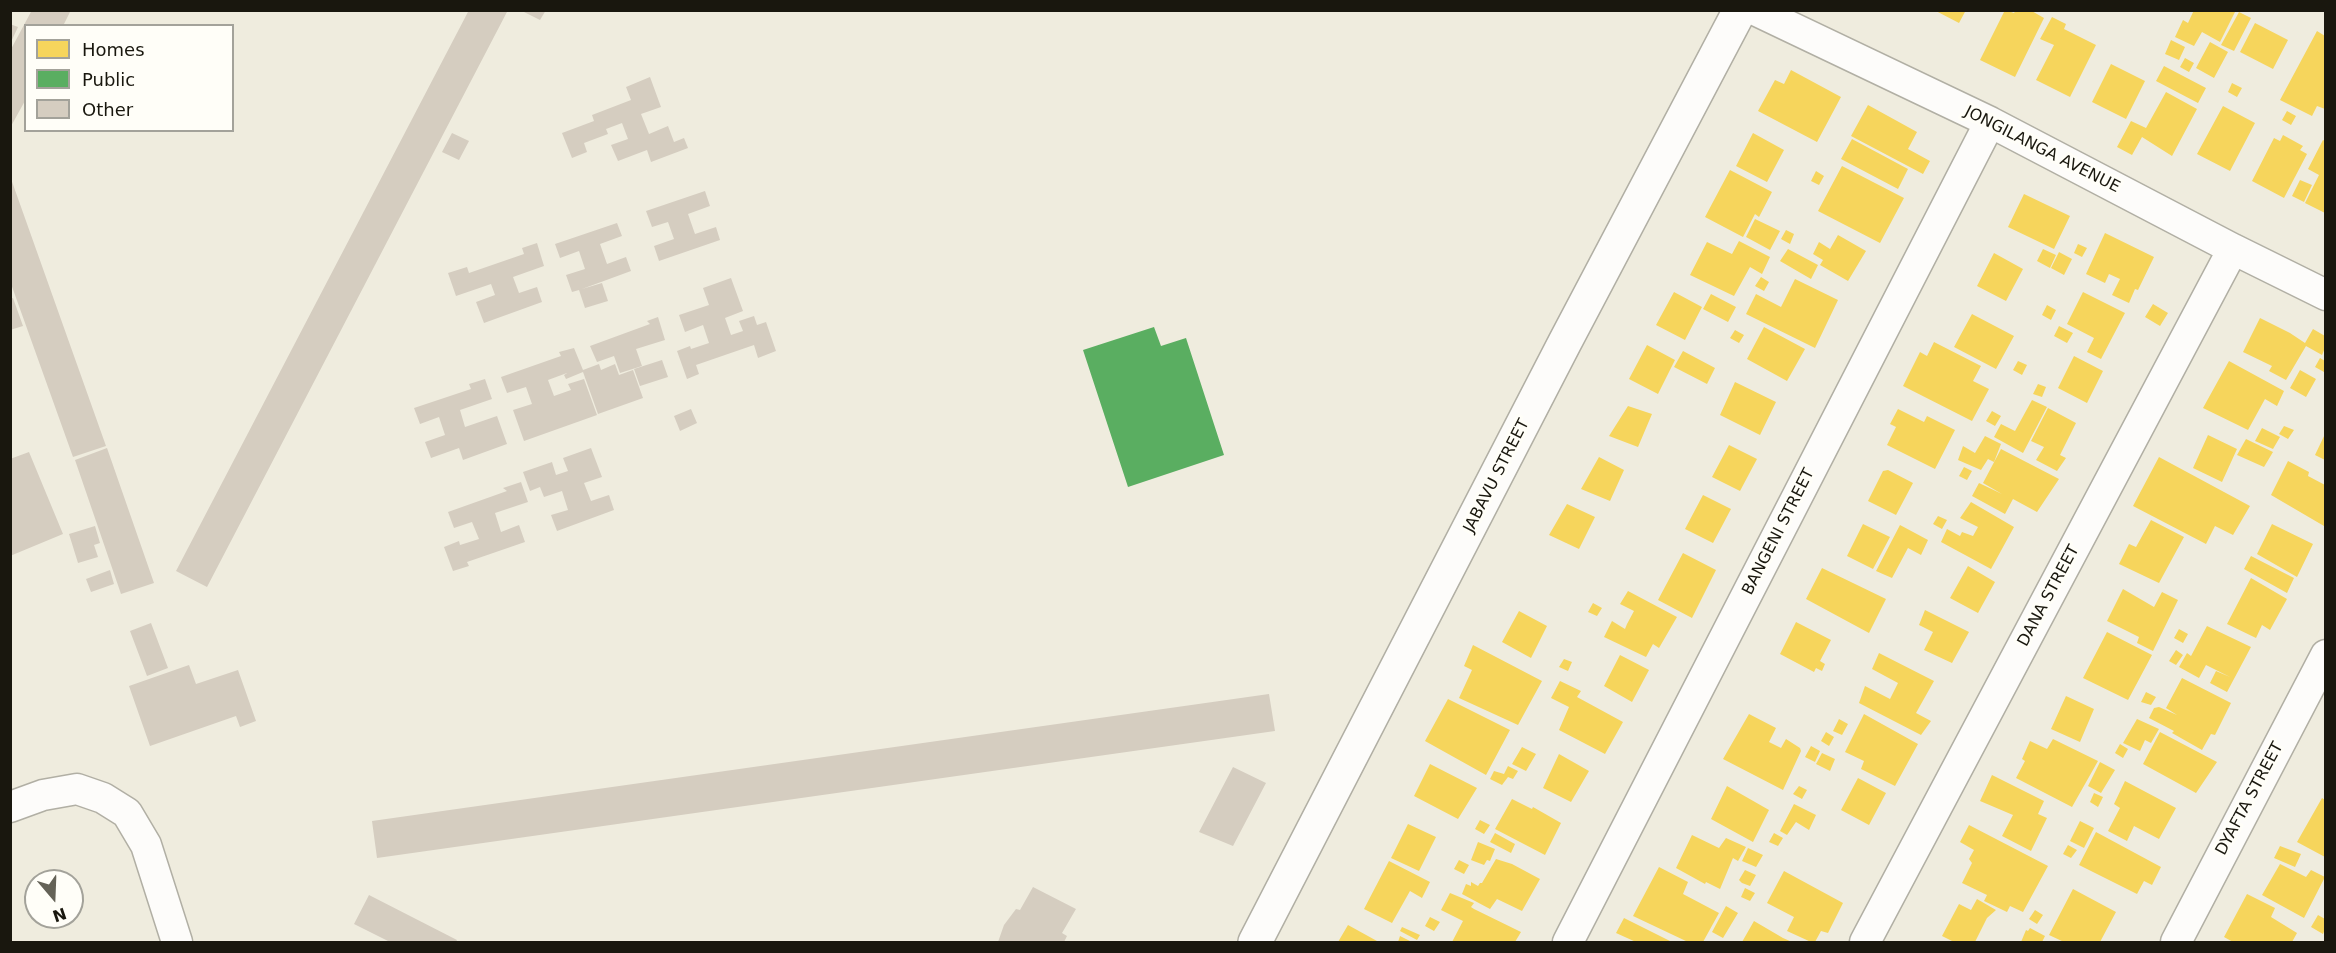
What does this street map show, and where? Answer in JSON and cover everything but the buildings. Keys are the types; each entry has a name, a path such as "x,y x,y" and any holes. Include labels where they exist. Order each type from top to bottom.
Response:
{"street":[{"name":"JABAVU STREET","path":"1255,942 1565,342 1740,10"},
{"name":"JONGILANGA AVENUE","path":"1755,10 1990,122 2325,295"},
{"name":"BANGENI STREET","path":"1568,942 1990,122"},
{"name":"DANA STREET","path":"1866,942 2233,249"},
{"name":"DYAFTA STREET","path":"2176,942 2325,656"},
{"path":"10,807 43,795 77,789 104,798 127,813 146,845 177,942"}]}
